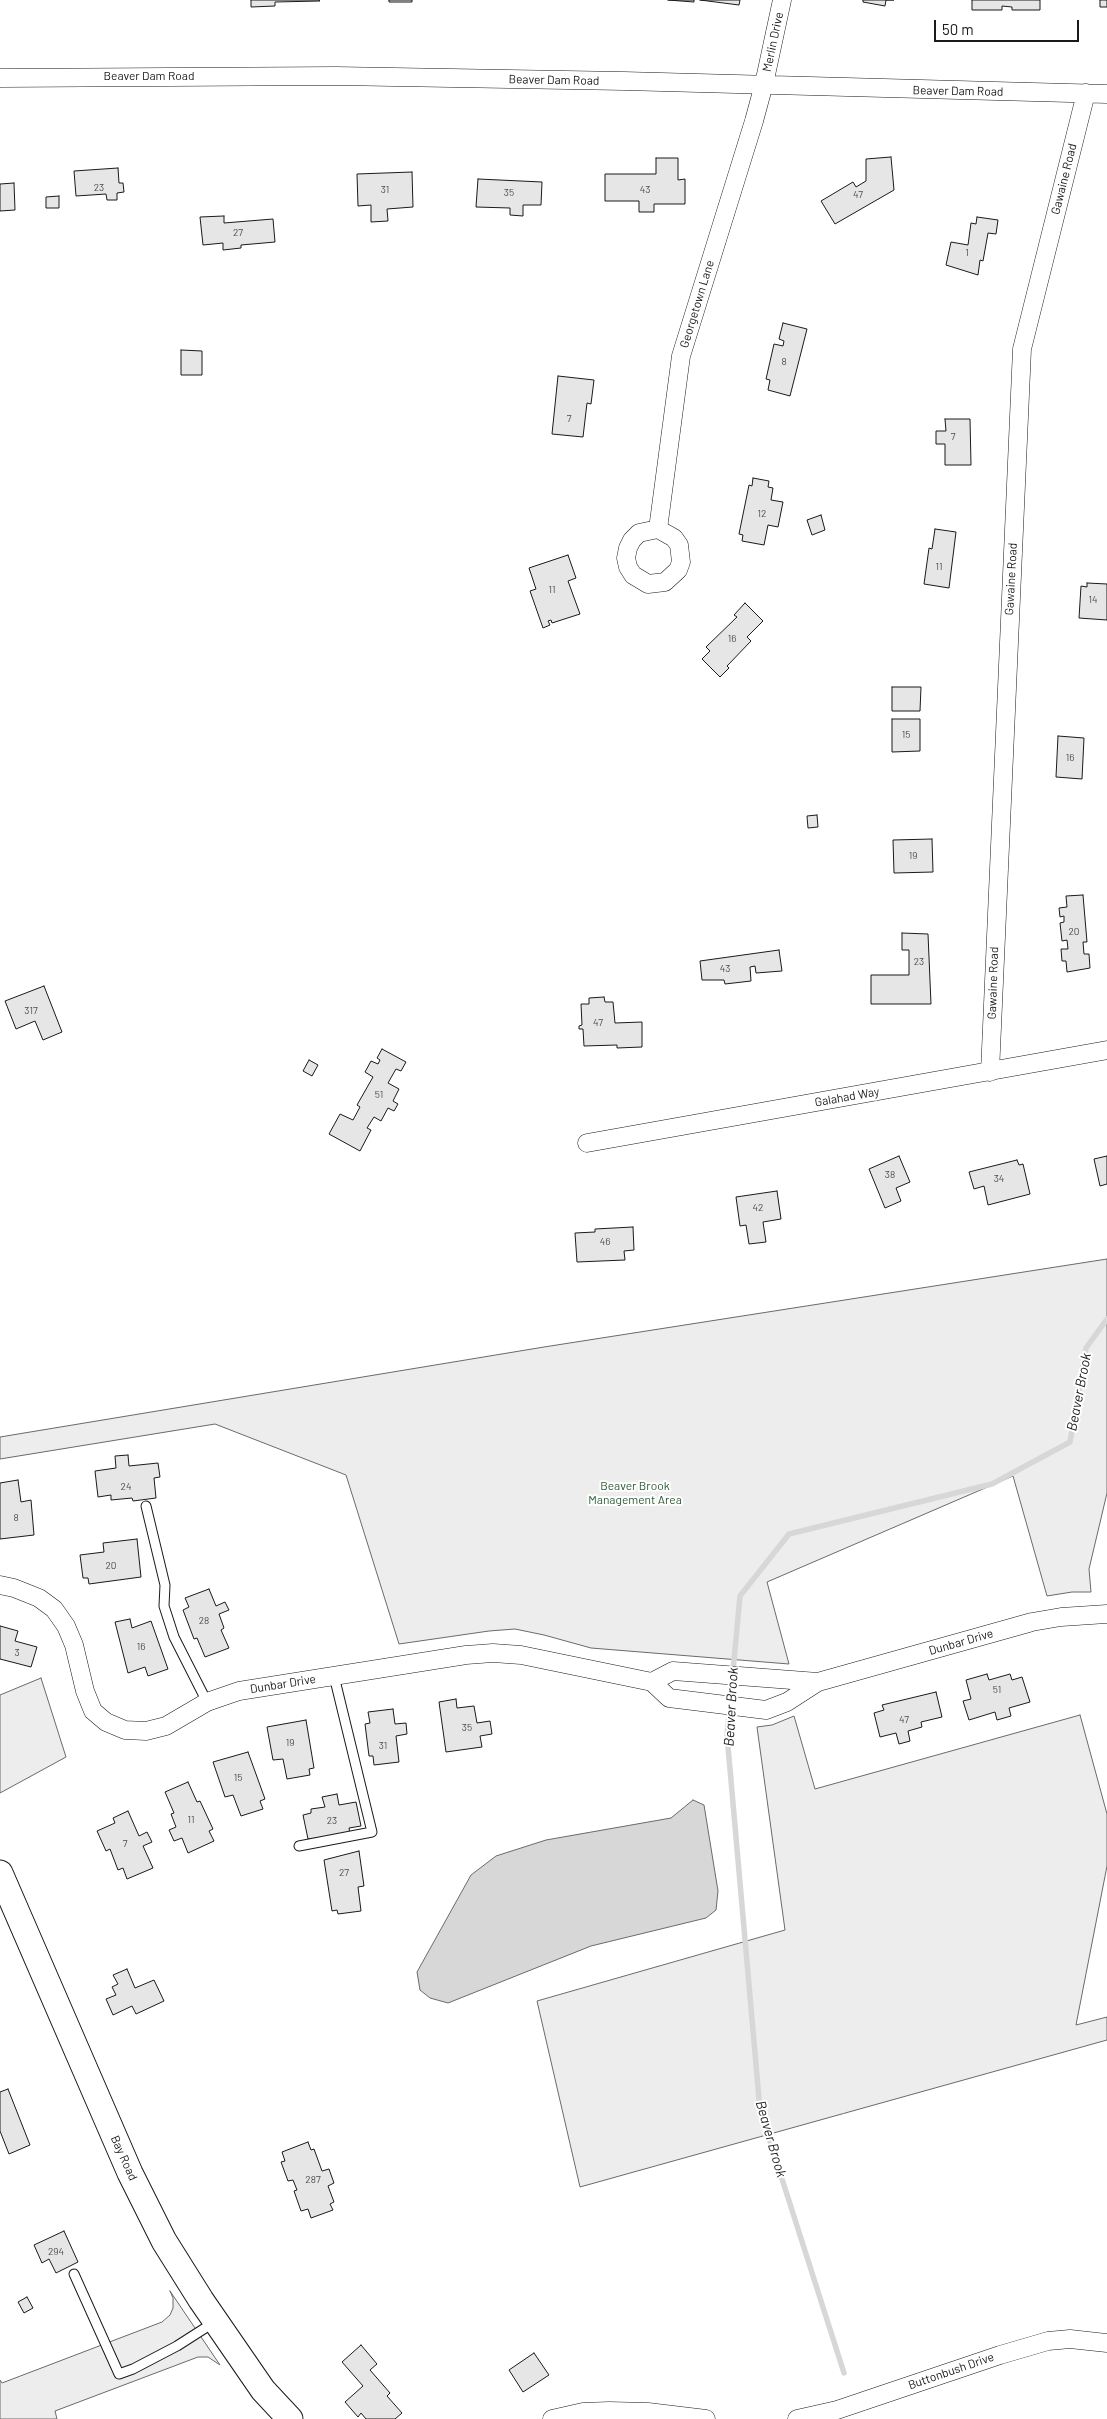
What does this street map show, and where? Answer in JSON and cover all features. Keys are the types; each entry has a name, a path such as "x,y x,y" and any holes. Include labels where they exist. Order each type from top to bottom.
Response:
{"main road":[{"name":"Bay Road","path":"0,1873 152,2219 182,2271 216,2321 264,2390 290,2419"}],"street":[{"name":"Merlin Drive","path":"764,84 782,0"},
{"name":"Beaver Dam Road","path":"0,78 336,76 764,84 1107,94"},
{"name":"Georgetown Lane","path":"658,529 682,356 764,84"},
{"name":"Gawaine Road","path":"990,1072 1022,349 1086,93"},
{"name":"Galahad Way","path":"587,1143 1107,1050"},
{"name":"Dunbar Drive","path":"0,1585 14,1588 39,1598 54,1609 66,1626 74,1645 85,1691 93,1711 106,1722 125,1730 146,1731 166,1726 207,1702 239,1691 466,1655 493,1653 521,1655 652,1682 669,1698 766,1710 787,1702 818,1682 1032,1622 1060,1617 1107,1614"},
{"name":"Dunbar Drive","path":"652,1682 674,1671 818,1682"},
{"name":"Buttonbush Drive","path":"797,2419 837,2410 1000,2355 1048,2341 1070,2339 1107,2343"},
{"path":"552,2419 583,2412 609,2411 648,2412 706,2419"}],"lane":[{"path":"146,1506 165,1585 164,1606 174,1637 207,1702"},
{"path":"299,1846 372,1832 334,1676"},
{"path":"74,2274 119,2374 133,2369 177,2346 216,2321"}],"shaded area":[{"name":"Beaver Brook Management Area","path":"1107,1259 1107,1493 1089,1569 1091,1592 1072,1592 1047,1596 1013,1476 767,1582 789,1664 591,1648 515,1629 399,1644 346,1475 215,1424 0,1459 0,1437 544,1347"},
{"path":"41,1678 66,1757 0,1793 0,1695"},
{"path":"1080,1715 1107,1814 1107,1866 1076,2025 1107,2017 1107,2040 580,2187 537,2001 785,1930 757,1727 772,1725 794,1716 815,1789"},
{"path":"693,1800 704,1805 718,1891 716,1910 706,1918 591,1946 448,2003 430,1998 420,1990 417,1972 471,1875 496,1856 546,1840 671,1818"},
{"path":"170,2291 220,2365 208,2357 198,2357 55,2411 57,2419 0,2419 0,2380 2,2383 162,2322 170,2315 173,2308 173,2298"}],"building":[{"path":"251,0 320,1 275,2 275,6 251,7"},
{"path":"389,0 412,0 412,2 389,2"},
{"path":"668,0 694,0 694,2"},
{"path":"700,0 740,0 739,5"},
{"path":"863,0 886,0 885,6 863,2"},
{"path":"972,0 1040,0 1040,10 1012,10 1012,7 1002,6 1002,10 972,10"},
{"path":"1100,0 1107,0 1107,7 1100,7"},
{"path":"891,157 894,190 835,224 821,201 853,182 856,187 866,181 866,159"},
{"path":"656,158 678,158 678,180 685,179 685,204 654,204 654,212 639,212 639,201 605,201 605,174 656,174"},
{"path":"118,168 119,183 123,183 124,192 117,193 117,200 107,200 106,194 76,196 74,171"},
{"path":"412,172 413,207 387,209 388,221 371,222 371,205 358,206 357,174"},
{"path":"478,179 542,182 541,205 523,205 523,216 510,215 510,208 476,207"},
{"path":"14,183 15,210 0,211 0,184"},
{"path":"59,196 59,208 46,208 46,197"},
{"path":"224,216 224,223 273,219 275,242 241,245 241,248 223,250 223,243 203,245 200,217"},
{"path":"977,217 998,220 996,234 988,233 983,261 980,260 978,275 946,265 951,242 968,245 971,223 976,224"},
{"path":"783,323 807,329 790,396 768,390 770,380 766,379 774,344 783,346 784,341 779,339"},
{"path":"181,350 202,351 202,375 181,375"},
{"path":"558,376 594,380 591,404 587,403 583,437 552,434"},
{"path":"945,419 970,419 971,465 945,465 945,444 936,444 936,431 946,431"},
{"path":"753,478 769,481 768,487 773,488 771,500 783,502 778,527 768,525 764,545 742,541 743,535 739,534 749,485 752,486"},
{"path":"821,515 825,530 812,535 807,520"},
{"path":"935,529 956,532 949,588 924,584 929,548 932,549"},
{"path":"568,555 576,578 568,581 580,614 552,623 551,620 548,621 550,625 543,628 530,591 536,589 529,568"},
{"path":"1087,583 1107,584 1107,620 1079,618 1081,586 1087,587"},
{"path":"745,603 763,621 747,637 751,641 727,666 729,668 720,677 702,659 710,651 706,647 737,617 734,615"},
{"path":"892,687 921,687 920,711 892,711"},
{"path":"892,719 920,719 920,751 892,752"},
{"path":"1058,736 1084,738 1082,779 1056,777"},
{"path":"817,815 818,827 808,828 807,816"},
{"path":"932,839 933,872 894,873 893,840"},
{"path":"1083,895 1087,942 1083,942 1084,954 1089,954 1090,968 1067,972 1066,961 1062,961 1061,949 1068,949 1067,940 1062,941 1060,923 1064,922 1064,916 1060,917 1059,908 1067,907 1066,896"},
{"path":"902,933 928,934 931,1004 871,1004 871,975 909,975 909,950 902,950"},
{"path":"779,950 782,971 756,973 755,966 750,967 751,981 725,984 724,980 702,980 700,961"},
{"path":"44,986 62,1032 43,1040 35,1021 16,1029 5,1001"},
{"path":"604,997 605,1002 613,1002 615,1023 642,1022 642,1047 617,1048 617,1045 584,1046 583,1029 579,1029 579,1026 582,1025 581,1004 589,1004 589,998"},
{"path":"382,1049 406,1062 401,1071 396,1069 388,1083 399,1089 393,1101 398,1104 394,1111 388,1108 381,1121 374,1117 367,1128 371,1130 360,1151 329,1134 340,1114 353,1120 360,1107 357,1105 373,1077 365,1072 371,1061 378,1064 380,1060 377,1058"},
{"path":"309,1060 318,1065 312,1076 303,1071"},
{"path":"899,1156 910,1182 896,1188 901,1201 885,1208 869,1169"},
{"path":"1107,1156 1107,1184 1100,1186 1094,1159"},
{"path":"1017,1160 1019,1165 1023,1164 1030,1194 988,1205 984,1186 974,1189 969,1172"},
{"path":"777,1191 781,1219 763,1222 766,1242 749,1244 746,1225 740,1226 736,1197"},
{"path":"633,1227 634,1250 624,1251 625,1260 577,1262 575,1233 595,1232 595,1229"},
{"path":"128,1455 129,1466 158,1463 160,1477 154,1478 156,1498 133,1501 132,1498 111,1500 111,1495 98,1497 95,1471 116,1468 115,1456"},
{"path":"18,1480 21,1502 31,1500 34,1535 0,1539 0,1483"},
{"path":"137,1539 141,1577 89,1584 88,1578 83,1578 80,1555 104,1552 103,1543"},
{"path":"209,1589 216,1606 225,1602 229,1610 219,1614 224,1628 221,1630 229,1648 205,1657 197,1638 194,1639 183,1610 189,1607 185,1598"},
{"path":"130,1619 132,1628 151,1621 168,1669 148,1676 145,1667 128,1673 115,1622"},
{"path":"0,1626 18,1631 15,1641 37,1647 31,1667 0,1659"},
{"path":"987,1674 989,1680 1010,1674 1012,1680 1022,1677 1030,1702 1009,1708 1011,1716 997,1720 995,1712 969,1720 963,1701 971,1699 966,1680"},
{"path":"936,1692 942,1717 921,1722 922,1727 908,1731 910,1741 899,1744 896,1733 880,1737 874,1713 884,1710 882,1705"},
{"path":"456,1699 457,1708 474,1706 477,1723 490,1721 492,1734 480,1736 482,1747 446,1752 439,1702"},
{"path":"393,1709 395,1724 406,1723 407,1734 396,1736 399,1762 374,1765 373,1756 369,1756 365,1724 370,1723 368,1712"},
{"path":"306,1720 314,1768 309,1769 310,1775 287,1779 283,1759 273,1760 267,1727"},
{"path":"248,1752 265,1799 260,1801 263,1809 241,1816 233,1795 225,1797 213,1762"},
{"path":"188,1782 197,1802 200,1801 213,1829 209,1831 214,1841 188,1853 182,1838 174,1841 169,1830 176,1827 171,1814 174,1813 165,1792"},
{"path":"337,1794 339,1805 356,1802 361,1826 349,1828 350,1834 318,1840 317,1838 308,1839 303,1815 311,1813 311,1809 325,1807 322,1797"},
{"path":"128,1811 139,1836 147,1832 152,1842 143,1846 153,1868 127,1879 123,1868 118,1870 110,1849 106,1851 97,1831 115,1823 113,1818"},
{"path":"359,1851 364,1886 358,1887 361,1911 338,1914 337,1910 332,1911 324,1860"},
{"path":"127,1969 135,1988 154,1980 164,2001 136,2014 132,2006 113,2015 106,1999 116,1995 112,1987 118,1984 113,1975"},
{"path":"8,2089 30,2145 9,2154 0,2131 0,2092"},
{"path":"308,2142 311,2150 314,2149 322,2171 329,2169 334,2183 328,2186 334,2202 330,2204 333,2210 311,2218 308,2209 301,2211 294,2191 297,2190 293,2180 288,2181 281,2162 285,2161 282,2152"},
{"path":"64,2231 78,2262 56,2273 49,2259 42,2263 34,2245"},
{"path":"27,2297 33,2308 24,2313 18,2302"},
{"path":"361,2345 377,2364 370,2370 390,2393 387,2396 402,2413 395,2419 366,2419 361,2413 358,2417 345,2402 363,2386 342,2362"},
{"path":"534,2353 549,2375 523,2392 509,2370"}],"waterway":[{"name":"Beaver Brook","path":"844,2373 760,2110 727,1735 740,1596 789,1534 992,1484 1070,1442 1086,1348 1107,1319"}]}
